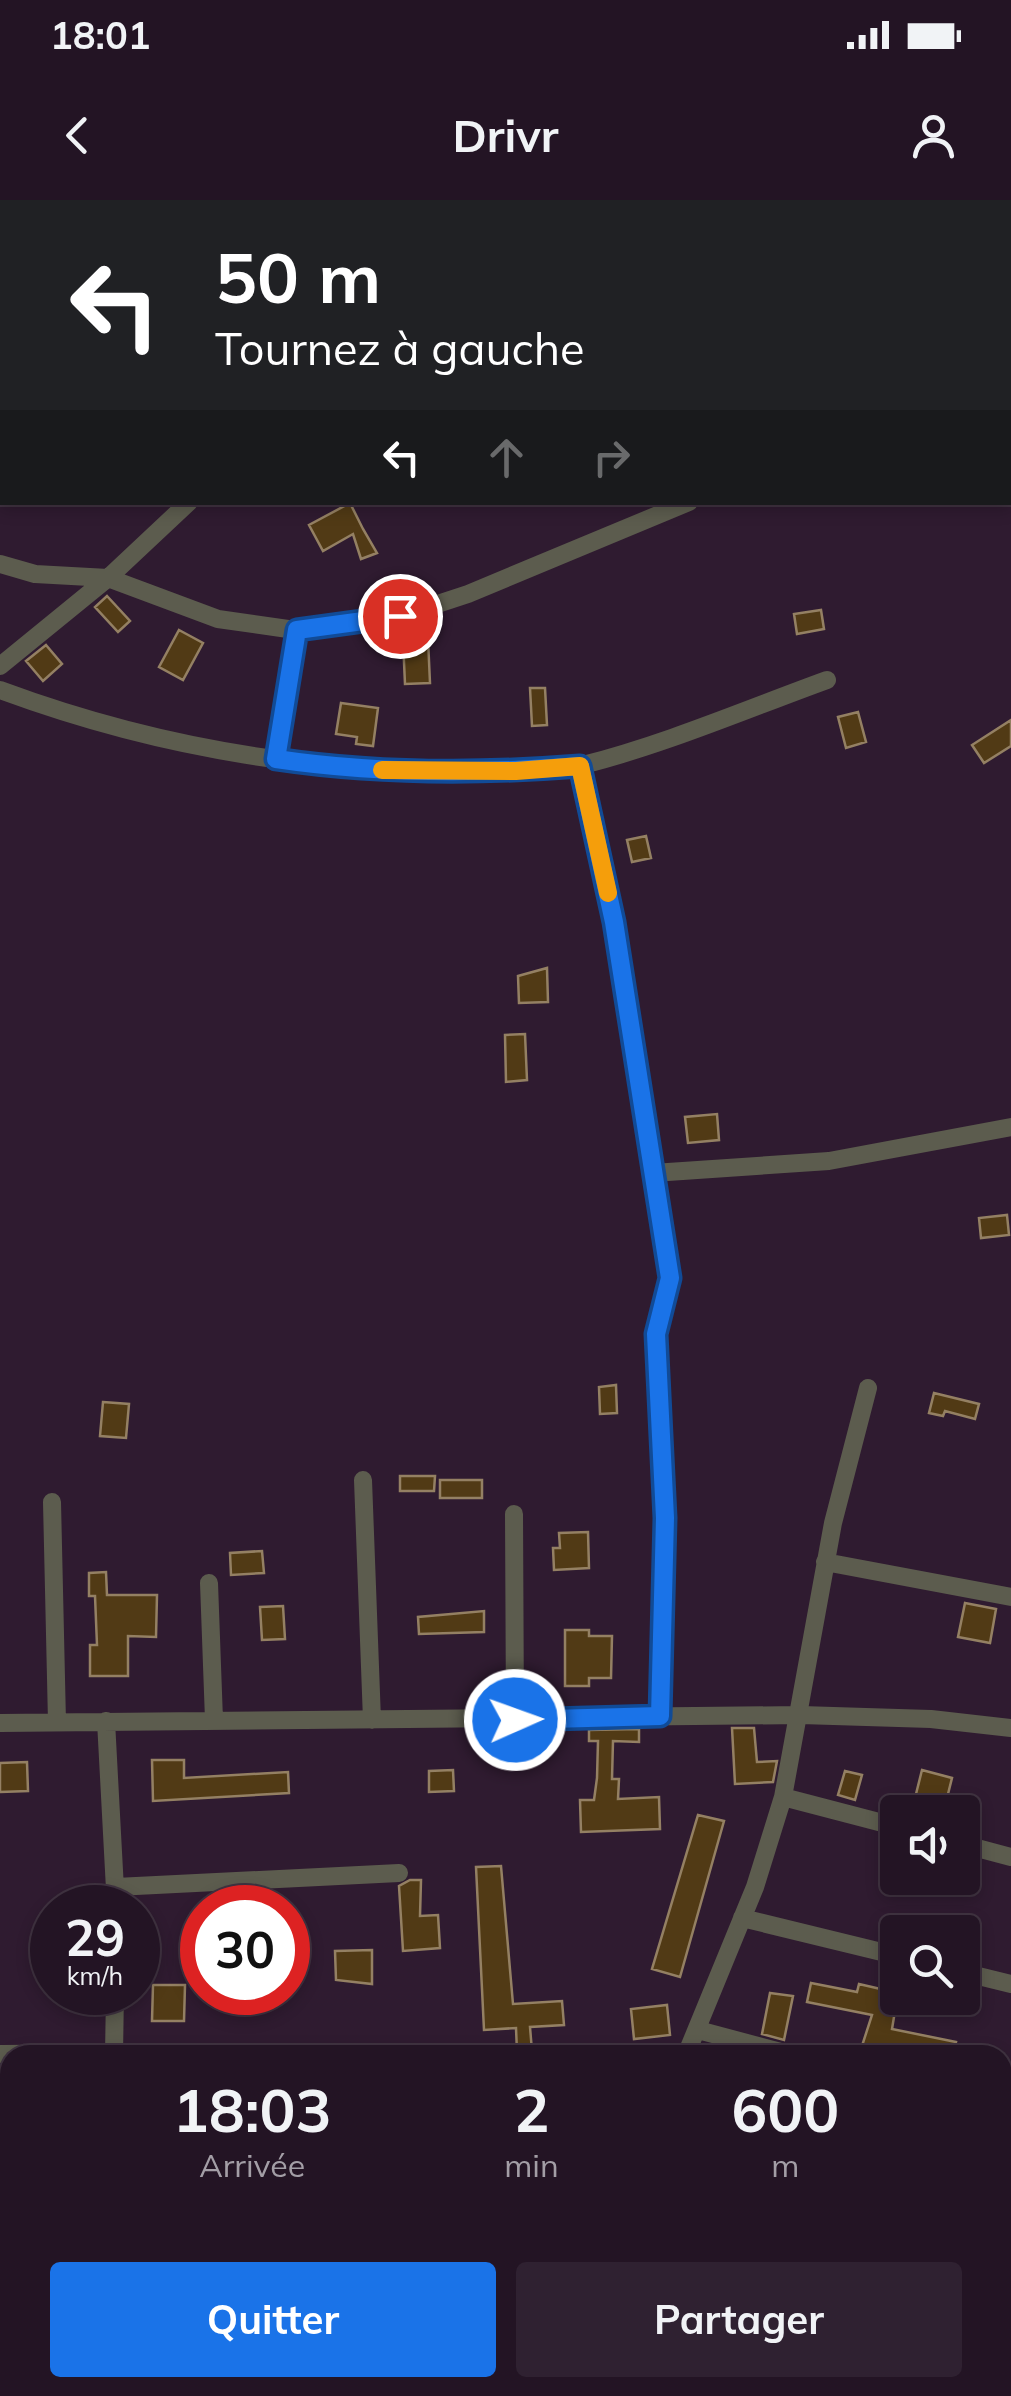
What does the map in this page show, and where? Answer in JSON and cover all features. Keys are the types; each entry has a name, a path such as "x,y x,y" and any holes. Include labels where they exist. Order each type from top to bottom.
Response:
{"street":[{"path":"0,666 108,578 186,505"},
{"path":"0,564 35,574 108,578 218,618 297,630 400,616 468,594 682,505"},
{"path":"276,759 297,630"},
{"path":"0,690 155,740 336,768 434,772 580,766 827,680"},
{"path":"580,766 614,922 670,1278 656,1334 665,1518 660,1716"},
{"path":"653,1173 829,1161 1011,1127"},
{"path":"691,2045 742,1918 784,1797 825,1562 868,1388"},
{"path":"363,1480 372,1720"},
{"path":"52,1502 56,1722"},
{"path":"514,1514 515,1720"},
{"path":"825,1562 1011,1597"},
{"path":"209,1583 214,1720"},
{"path":"0,1722 515,1720 801,1714 931,1719 1011,1728"},
{"path":"106,1721 116,1885"},
{"path":"784,1797 880,1822"},
{"path":"980,1849 1011,1857"},
{"path":"156,1885 399,1873"},
{"path":"742,1918 880,1952"},
{"path":"980,1976 1011,1984"},
{"path":"114,2045 115,2015"},
{"path":"698,2030 754,2045"}],"building":[{"path":"351,505 377,553 361,559 353,534 323,551 309,525"},
{"path":"107,596 130,621 118,632 95,607"},
{"path":"821,610 824,629 797,634 794,614"},
{"path":"179,630 203,643 183,680 159,667"},
{"path":"428,639 430,683 405,684 403,640"},
{"path":"46,645 62,664 43,681 26,661"},
{"path":"530,688 545,688 547,725 532,726"},
{"path":"341,703 378,708 373,746 356,744 357,737 336,734"},
{"path":"858,712 866,742 846,748 838,717"},
{"path":"1011,720 1011,746 984,763 972,745"},
{"path":"646,836 651,858 632,862 627,840"},
{"path":"547,968 548,1002 519,1003 518,976"},
{"path":"525,1034 527,1080 506,1082 505,1035"},
{"path":"717,1114 719,1140 688,1143 685,1117"},
{"path":"1007,1215 1009,1235 981,1238 979,1218"},
{"path":"616,1385 617,1413 600,1414 599,1387"},
{"path":"934,1393 979,1404 975,1419 945,1411 943,1416 929,1413"},
{"path":"103,1402 129,1404 126,1438 100,1436"},
{"path":"400,1476 435,1476 434,1491 400,1491"},
{"path":"440,1480 482,1480 482,1498 440,1498"},
{"path":"588,1532 589,1568 554,1570 553,1548 560,1548 559,1533"},
{"path":"262,1551 264,1573 231,1575 230,1553"},
{"path":"106,1572 107,1595 157,1595 156,1637 128,1636 128,1676 90,1676 90,1645 97,1645 95,1596 89,1596 89,1573"},
{"path":"965,1603 996,1609 990,1643 958,1637"},
{"path":"283,1606 285,1639 262,1640 260,1607"},
{"path":"484,1611 484,1632 419,1634 418,1617"},
{"path":"565,1630 589,1630 589,1636 612,1636 611,1678 589,1678 589,1686 565,1686"},
{"path":"732,1728 754,1728 757,1762 777,1761 773,1782 735,1784"},
{"path":"639,1729 639,1742 613,1741 612,1779 619,1779 618,1799 659,1797 660,1829 581,1832 580,1800 594,1800 597,1778 598,1741 589,1741 589,1730"},
{"path":"152,1760 184,1760 184,1778 288,1772 289,1793 153,1801"},
{"path":"27,1762 28,1791 0,1792 0,1763"},
{"path":"453,1770 454,1791 429,1792 429,1771"},
{"path":"922,1770 952,1778 948,1795 916,1794"},
{"path":"845,1771 862,1775 855,1800 838,1795"},
{"path":"698,1815 724,1821 680,1977 652,1969"},
{"path":"501,1866 513,2004 562,2001 564,2025 530,2027 532,2045 517,2045 516,2028 484,2030 476,1867"},
{"path":"421,1880 420,1916 438,1915 440,1948 403,1951 399,1886"},
{"path":"372,1950 372,1984 336,1980 335,1951"},
{"path":"811,1983 857,1992 859,1984 880,1989 880,2015 894,2015 892,2029 956,2042 955,2045 862,2045 872,2015 807,2002"},
{"path":"160,1985 180,1985 180,2015 184,2015 184,2021 152,2021 152,2015 160,2015"},
{"path":"770,1993 793,1996 784,2040 762,2034"},
{"path":"667,2005 670,2035 634,2039 631,2009"}],"slow traffic":[{"path":"382,770 516,771 580,766 608,893"}],"route":[{"path":"400,616 297,630 276,759 336,768 434,772 580,766 614,922 670,1278 656,1334 665,1518 660,1716 515,1720"}]}
